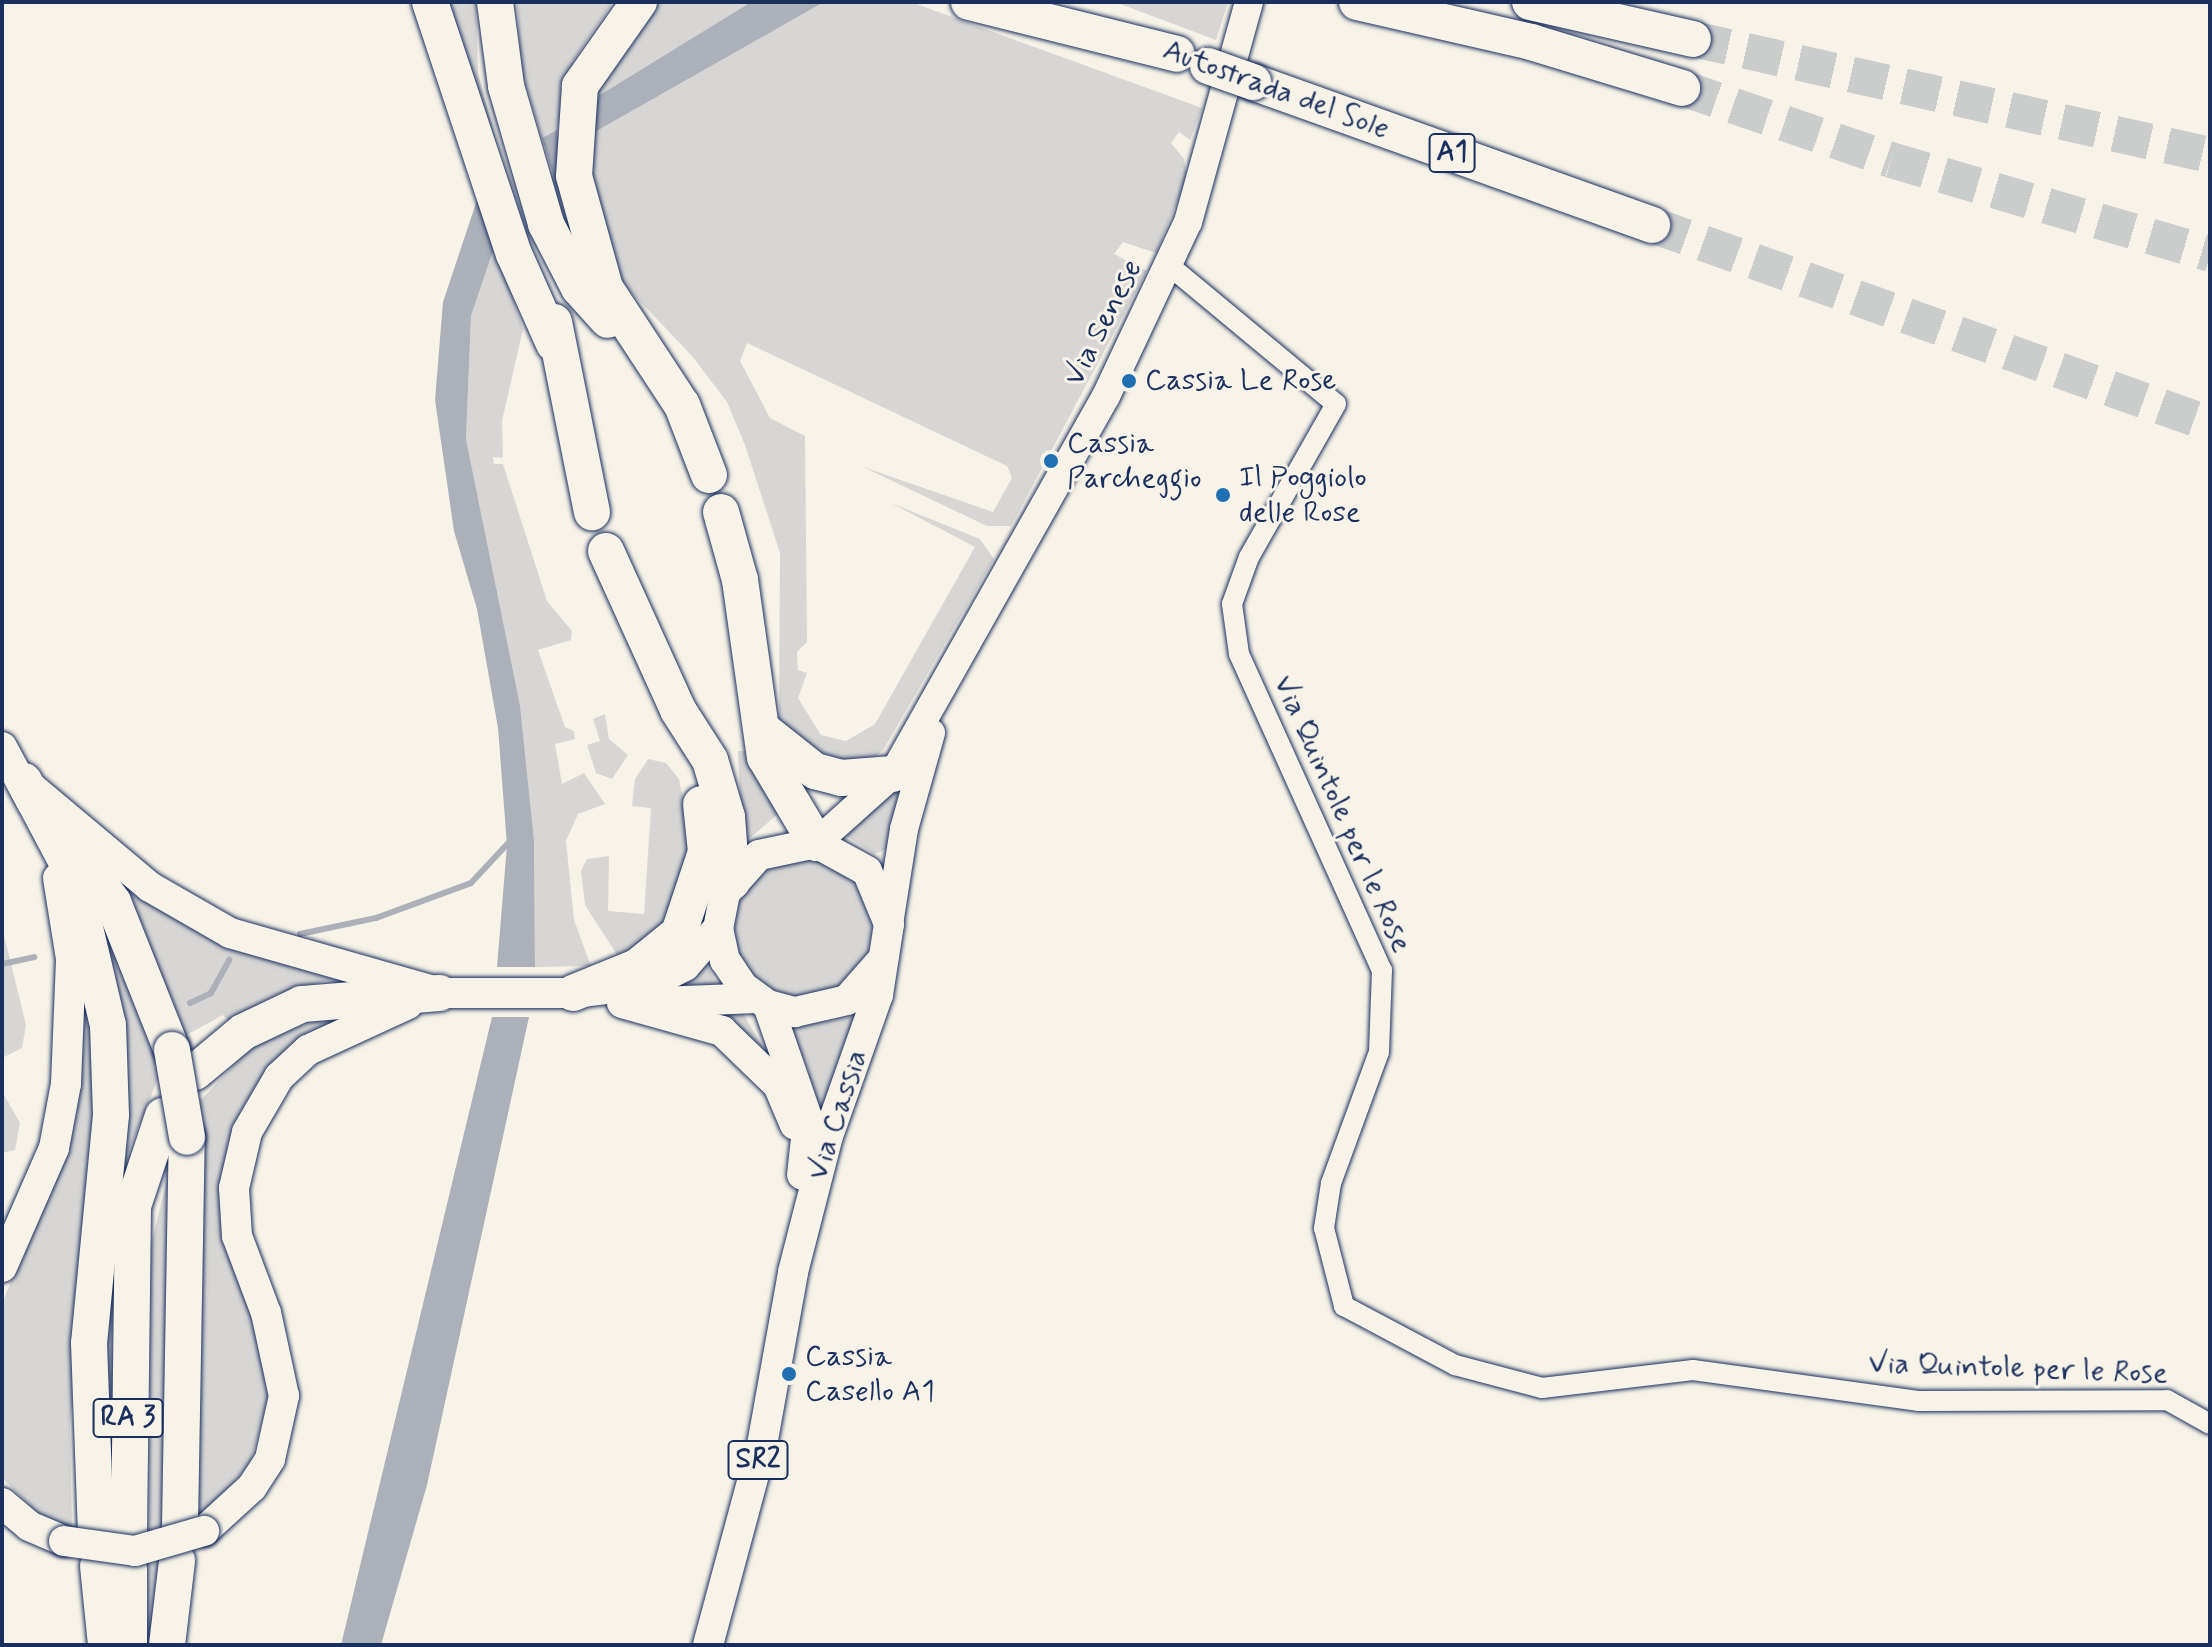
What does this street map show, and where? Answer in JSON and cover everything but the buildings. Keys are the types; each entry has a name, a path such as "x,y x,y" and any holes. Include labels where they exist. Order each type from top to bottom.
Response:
{"highway":[{"path":"430,2 483,169 514,254 554,344 592,512"},
{"path":"495,2 517,131 559,273 554,344"},
{"path":"639,2 580,86 571,148 577,195 600,277 638,342 682,405 709,475"},
{"path":"969,2 1192,60"},
{"name":"Autostrada del Sole","path":"1035,2 1652,225"},
{"path":"1357,2 1531,42 1682,88"},
{"path":"1530,2 1693,39"},
{"path":"559,273 598,311 638,342"},
{"path":"721,512 745,611 756,722 765,757 816,843"},
{"path":"573,993 656,955 691,910 706,821 678,710 606,551"},
{"path":"678,710 700,737 719,788 732,882"},
{"path":"756,722 772,743 815,771 841,778 893,774"},
{"path":"24,781 113,902 183,1061 175,1127 187,1539 167,1645"},
{"path":"24,781 72,872 108,1025 111,1115 89,1343 103,1548 106,1645"},
{"path":"183,1061 302,1004 440,993"},
{"name":"RA 3","path":"129,1645 103,1548 133,1206 175,1127"}],"main road":[{"name":"Via Senese","path":"816,843 893,774 943,694 1171,267 1249,2"},
{"name":"Via Senese","path":"889,924 904,829 943,694"},
{"path":"2,747 24,781 57,874 71,1021 54,1148 2,1267"},
{"path":"24,781 150,887 230,933 440,993 573,993 667,978 718,928"},
{"path":"816,843 867,871 889,924"},
{"name":"SR2","path":"718,928 732,882 759,855 816,843"},
{"name":"Via Cassia","path":"793,1272 883,959 889,924"},
{"name":"Via Cassia","path":"708,1645 762,1445 793,1272 804,1153 802,1089 762,1001 728,967 718,928"},
{"name":"Via Cassia","path":"762,1001 795,1012 835,1005 868,983 883,959"},
{"path":"2,1503 29,1526 103,1548 135,1551 187,1539 270,1459 284,1396 266,1313 237,1236 234,1188 247,1132 279,1077 308,1050 353,1024 440,993"},
{"path":"573,993 622,1003 722,1031 753,1055 778,1085 804,1153"},
{"path":"622,1003 762,1001"}],"street":[{"name":"Via Quintole per le Rose","path":"1171,267 1336,404 1249,557 1232,604 1239,654 1382,970 1379,1052 1331,1183 1324,1228 1344,1306 1455,1365 1542,1388 1693,1370 1918,1401 2167,1400 2210,1424"}],"shaded area":[{"path":"444,2 476,2 478,73 497,145"},
{"path":"517,2 613,2 573,61 557,130 542,138 521,68"},
{"path":"654,2 751,2 590,101"},
{"path":"751,2 824,2 586,137 590,101"},
{"path":"824,2 911,2 1202,108 1190,140 1179,132 1171,143 1184,159 1187,178 1156,253 1123,242 1114,254 1147,271 1011,526 987,526 863,467 993,512 1012,478 1007,466 747,343 740,361 770,418 805,436 807,642 797,652 798,670 807,673 798,698 821,735 846,741 875,724 975,547 891,503 980,539 994,559 883,750 873,759 850,761 816,753 779,721 780,553 745,445 727,402 692,356 613,273 587,191 586,137"},
{"path":"1115,2 1228,2 1216,40"},
{"path":"557,130 564,191 559,193 542,138"},
{"path":"479,194 495,245 471,316 466,439 520,705 534,840 535,967 497,967 507,845 498,728 477,609 454,531 435,400 443,302"},
{"path":"495,245 523,329 502,421 503,458 493,457 494,464 503,464 547,601 572,631 571,640 538,650 565,727 574,731 575,739 555,744 562,784 584,773 605,804 578,814 566,841 574,920 591,966 535,967 534,840 520,705 466,439 471,316"},
{"path":"605,714 609,739 628,755 612,779 596,773 587,745 600,741 593,719"},
{"path":"922,733 887,849 874,854 842,833"},
{"path":"738,751 746,751 779,813 742,845"},
{"path":"648,759 666,763 679,779 691,839 671,921 621,961 585,905 581,871 587,859 609,856 608,911 644,914 651,808 632,806 635,779"},
{"path":"103,859 332,974 332,979 276,995 228,1020 223,1015 183,1037"},
{"path":"803,860 829,865 852,880 867,903 872,929 867,955 852,978 829,993 803,998 777,993 754,978 739,955 734,929 739,903 754,880 777,865"},
{"path":"96,904 149,1020 159,1076 121,1170"},
{"path":"2,927 26,1025 22,1048 2,1058"},
{"path":"705,963 719,987 656,989"},
{"path":"87,1006 98,1082 70,1426 72,1529 44,1519 2,1478 2,1304 60,1161"},
{"path":"349,1008 232,1140 268,1398 250,1464 198,1521 197,1104 254,1044"},
{"path":"699,1009 742,1012 763,1047 735,1028"},
{"path":"492,1017 529,1017 427,1485 381,1645 341,1645"},
{"path":"853,1017 819,1155 808,1068 789,1027"},
{"path":"2,1091 20,1123 15,1150 2,1153"},
{"path":"172,1161 172,1531 149,1535 151,1244"},
{"path":"111,1231 115,1536 100,1434"},
{"path":"170,1561 159,1645 146,1645 149,1565"}],"waterway":[{"path":"300,934 376,918 471,883 510,841"},
{"path":"2,964 34,957"},
{"path":"190,1003 211,993 229,960"}],"tunnel":[{"path":"1693,39 2210,155"},
{"path":"1682,88 1891,160 2210,254"},
{"path":"1652,225 2210,424"}],"place":[{"name":"Cassia Le Rose","path":"1129,381"},
{"name":"Cassia Parcheggio","path":"1051,461"},
{"name":"Il Poggiolo delle Rose","path":"1223,495"},
{"name":"Cassia Casello A1","path":"789,1374"}]}
